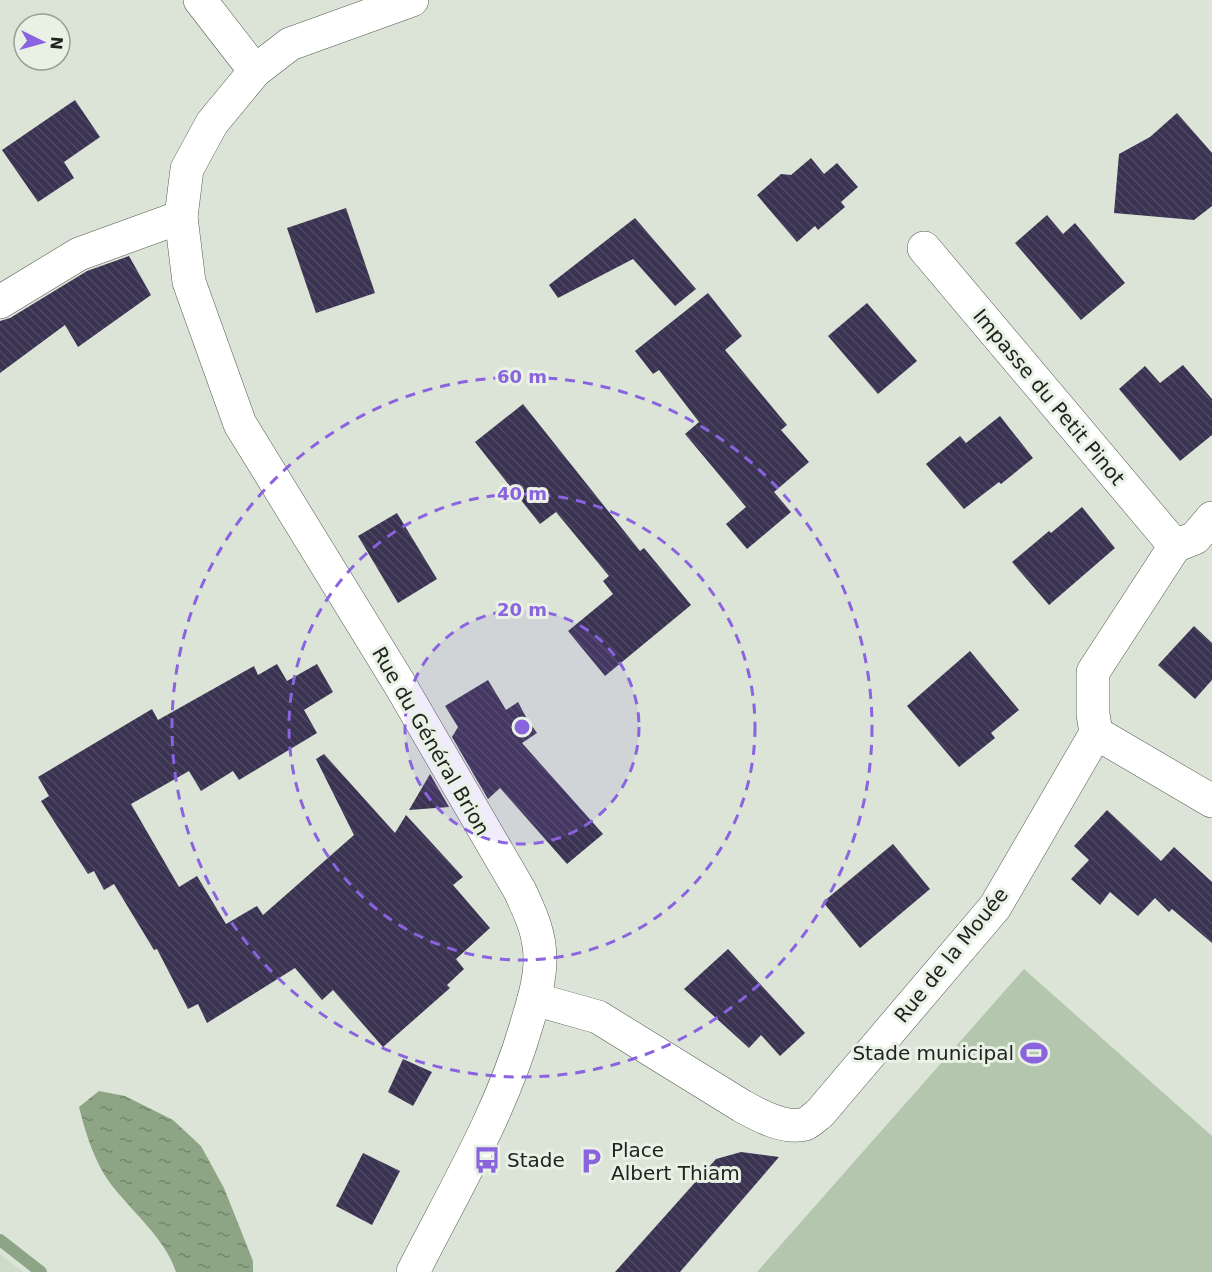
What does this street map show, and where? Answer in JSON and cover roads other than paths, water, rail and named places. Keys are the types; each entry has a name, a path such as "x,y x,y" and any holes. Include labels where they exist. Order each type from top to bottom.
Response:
{"street":[{"path":"200,0 255,71"},
{"name":"Rue du Général Brion","path":"412,0 290,44 255,71 212,123 187,169 181,217 189,282 240,424 399,683 520,891 536,924 540,961 534,999 523,1039 490,1122 413,1272"},
{"path":"0,302 79,254 181,217"},
{"name":"Impasse du Petit Pinot","path":"924,248 1174,546"},
{"path":"1212,518 1195,538 1174,546 1093,672 1093,714 1096,734 1212,801"},
{"name":"Rue de la Mouée","path":"534,999 598,1017 741,1106 763,1117 784,1124 804,1124 820,1113 995,906 1096,734"}],"water":[{"path":"99,1091 125,1096 173,1120 201,1146 224,1188 253,1261 253,1272 176,1272 164,1248 110,1183 95,1157 79,1107"}],"waterway":[{"path":"0,1240 41,1272"}],"place":[{"name":"Stade municipal","path":"1034,1053"},
{"name":"Stade","path":"487,1160"},
{"name":"Place Albert Thiam","path":"591,1161"}]}
